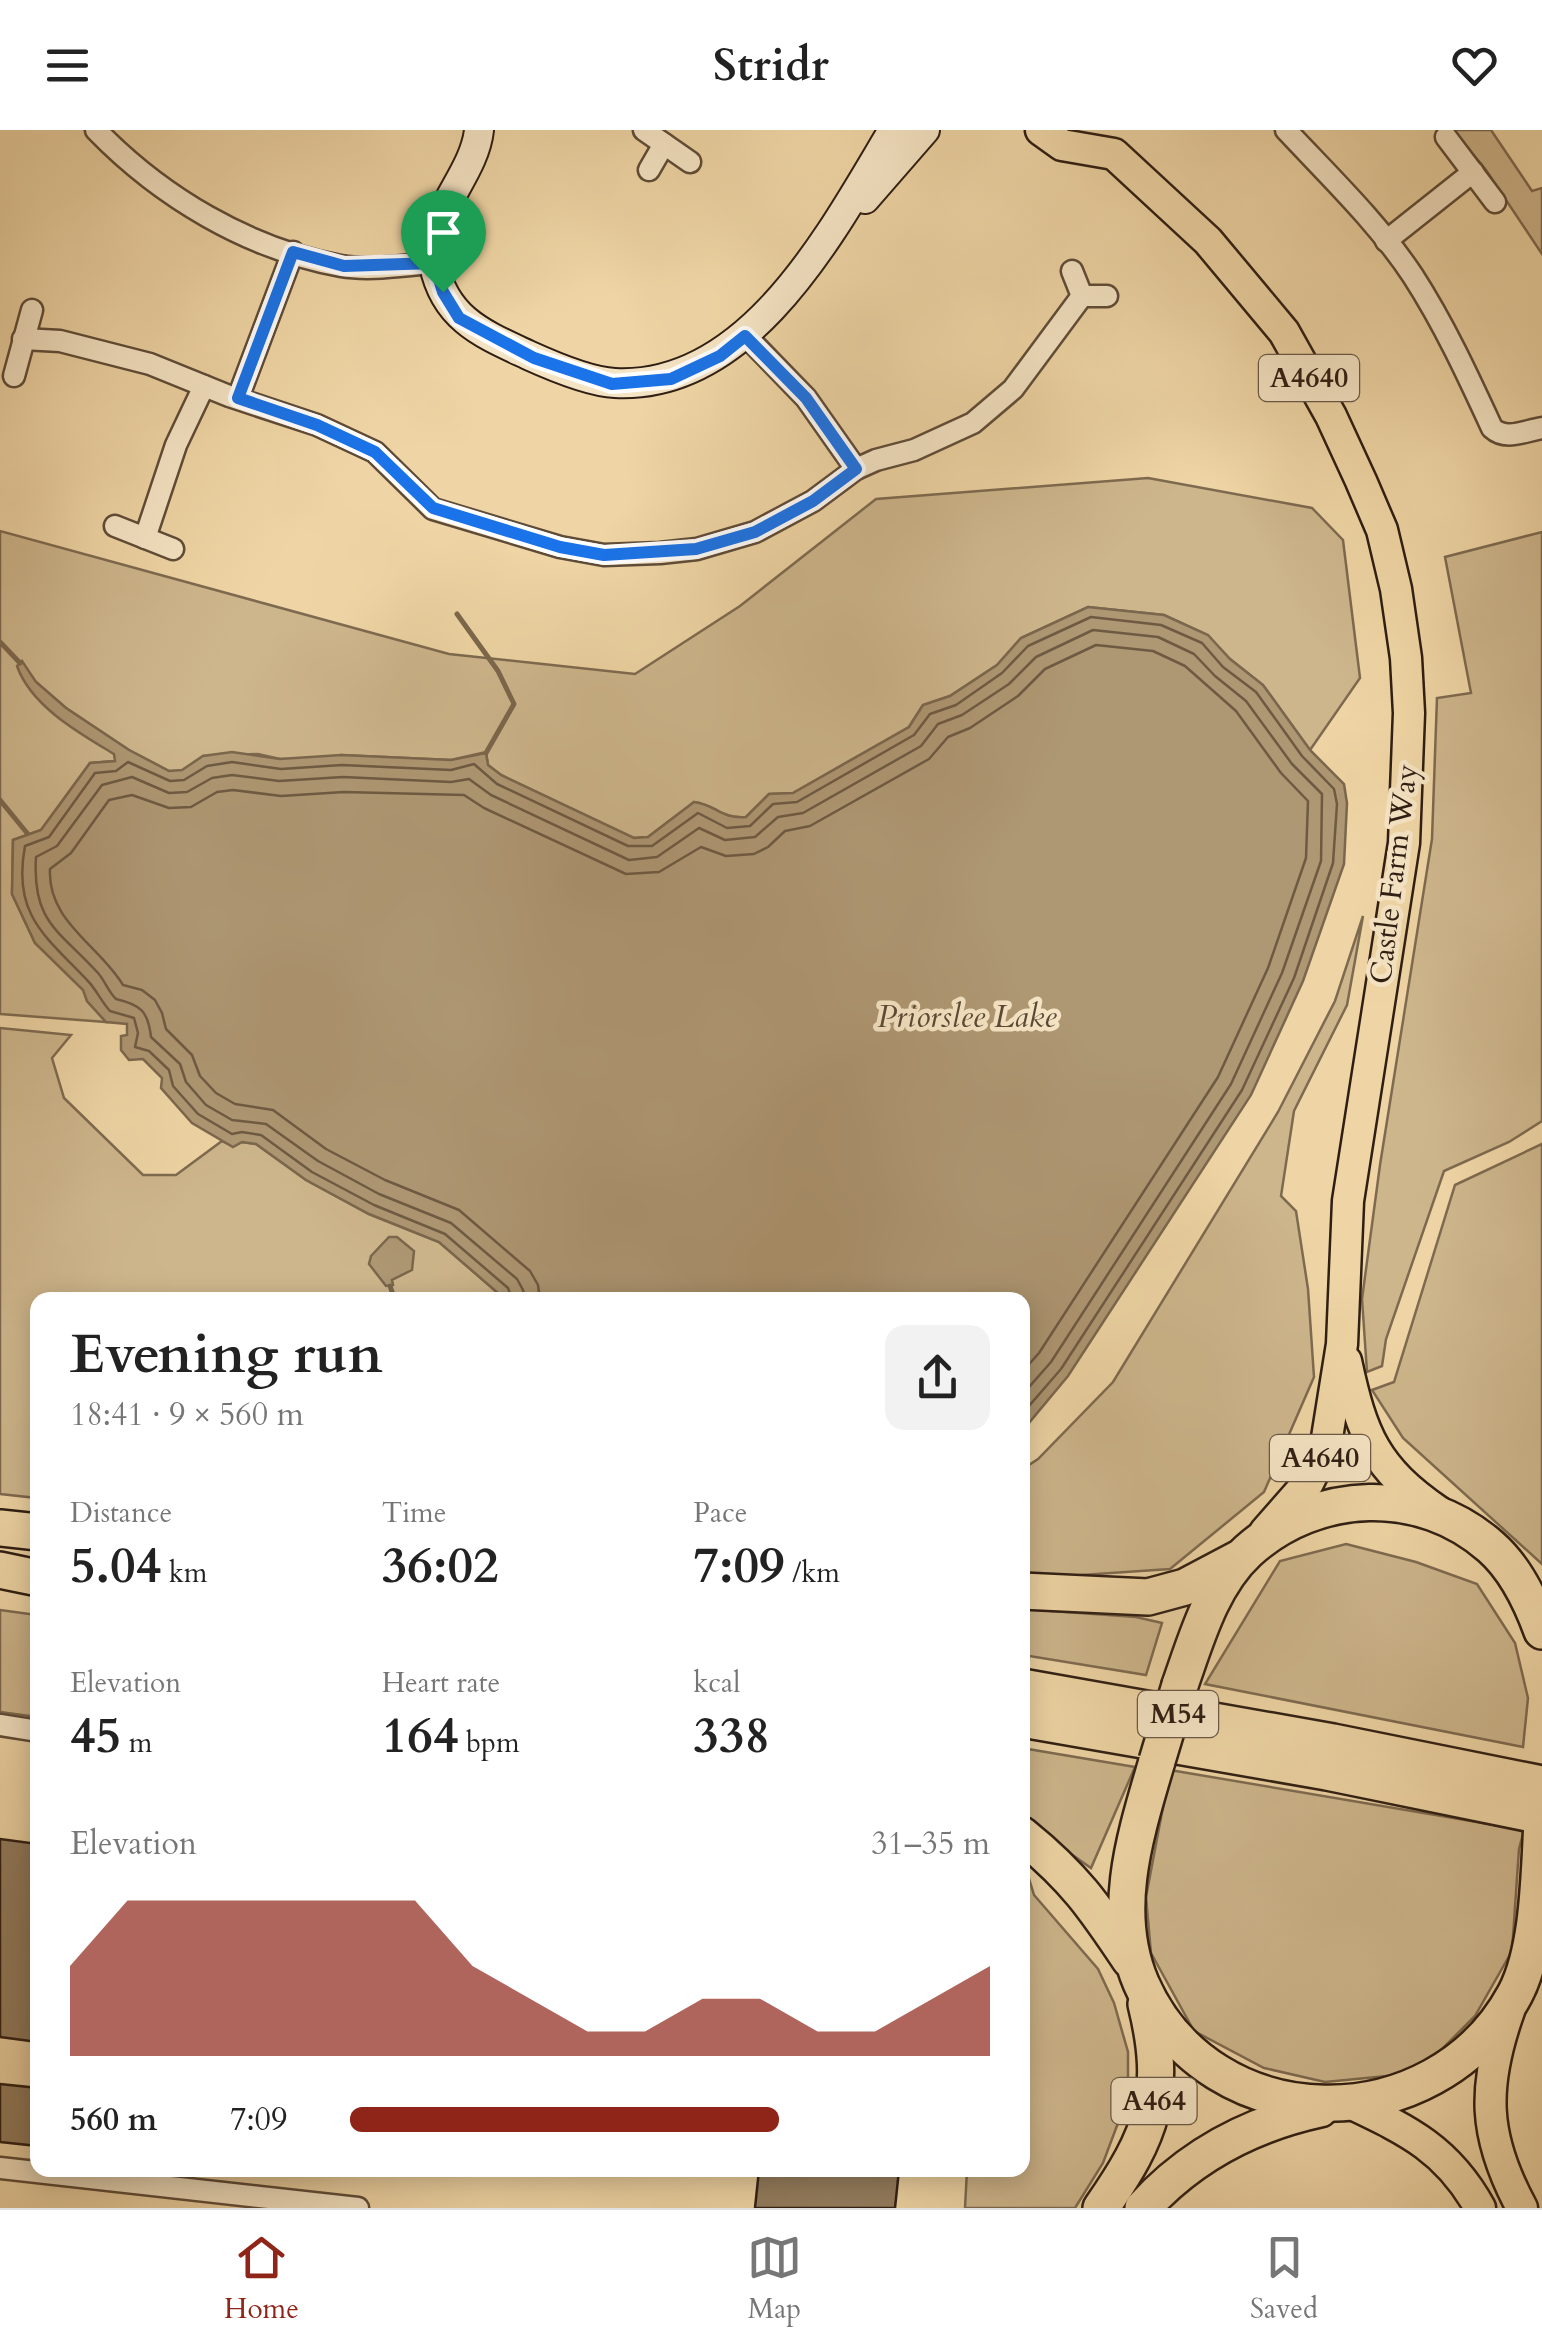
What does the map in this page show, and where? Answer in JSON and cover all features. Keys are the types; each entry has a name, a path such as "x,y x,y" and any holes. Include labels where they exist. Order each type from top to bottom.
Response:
{"highway":[{"path":"1030,1591 1148,1596 1185,1587 1314,1512 1350,1502 1396,1503 1446,1518 1494,1549 1542,1588"},
{"path":"0,1528 30,1531"},
{"path":"1494,1549 1521,1585 1542,1631"},
{"path":"1140,1978 1130,1936 1128,1874 1180,1686 1214,1599 1246,1553"},
{"path":"0,1567 30,1569"},
{"path":"0,1567 30,1576"},
{"name":"M54","path":"1030,1688 1542,1784"},
{"name":"M54","path":"1030,1720 1327,1772 1542,1819"},
{"path":"1030,1842 1087,1896 1176,2036 1209,2065 1262,2092 1288,2100 1344,2105 1413,2088 1458,2062 1499,2019 1525,1982 1542,1819"},
{"name":"A464","path":"1100,2208 1130,2166 1155,2100 1155,2054 1140,1978"},
{"name":"A464","path":"1142,2208 1186,2168 1234,2137 1277,2120 1344,2105"}],"main road":[{"name":"Castle Farm Way","path":"1041,130 1062,144 1108,145 1208,241 1284,332 1331,416 1361,481 1382,530 1396,590 1409,713 1404,843 1348,1201 1342,1344 1326,1444 1317,1466 1308,1483 1246,1553"},
{"path":"1072,130 1108,145"},
{"name":"Castle Farm Way","path":"1342,1344 1359,1413 1377,1456 1410,1492 1446,1518"},
{"path":"1522,2208 1496,2151 1489,2114 1494,2055 1525,1982"},
{"path":"1344,2105 1399,2125 1428,2144 1456,2172 1480,2208"}],"street":[{"path":"96,130 124,158 180,202 228,228 344,266 434,263"},
{"path":"479,130 472,159 433,239 434,263 443,292 459,318 534,358 612,384 671,379 720,356 745,336 925,130"},
{"path":"644,130 690,162"},
{"path":"830,236 893,130"},
{"path":"1286,130 1412,275 1450,340 1492,428 1509,436 1542,428"},
{"path":"1446,137 1496,202"},
{"path":"649,170 664,144"},
{"path":"1386,241 1473,172"},
{"path":"238,398 293,252"},
{"path":"1072,271 1082,296"},
{"path":"1082,296 1107,296"},
{"path":"24,339 60,341 112,353 317,425 375,452 433,508 560,547 604,555 696,549 755,532 813,501 856,469 914,450 974,423 1012,389 1082,296"},
{"path":"14,376 32,310"},
{"path":"745,336 806,398 856,469"},
{"path":"145,538 176,445 204,386"},
{"path":"115,526 173,549"},
{"path":"0,1725 30,1730"},
{"path":"0,2168 30,2171"},
{"path":"81,2177 358,2208"}],"shaded area":[{"path":"1453,130 1491,130 1532,191 1542,188 1542,254 1486,170"},
{"path":"1148,478 1312,508 1343,540 1360,678 1310,750 1263,685 1207,635 1164,615 1088,607 1021,638 997,665 950,696 923,705 909,727 793,793 769,794 746,817 730,816 694,802 648,837 633,838 501,775 488,765 486,752 451,760 341,755 318,759 280,759 258,754 203,756 182,771 169,771 66,708 36,682 45,706 114,754 116,761 90,763 41,830 13,840 12,894 35,943 84,990 87,1001 106,1022 0,1014 0,531 449,654 635,674 740,606 876,499"},
{"path":"1542,532 1542,1121 1509,1142 1444,1171 1386,1339 1382,1366 1367,1372 1362,1299 1432,839 1437,698 1471,693 1445,557"},
{"path":"1363,916 1347,1005 1294,1111 1281,1196 1296,1211 1308,1289 1314,1377 1264,1492 1170,1569 1030,1575 1030,1464 1113,1382 1278,1112 1335,1001"},
{"path":"0,1028 71,1035 52,1058 64,1098 143,1175 176,1175 222,1141 233,1146 242,1142 256,1144 306,1180 369,1214 439,1242 497,1292 30,1292 30,1497 0,1494"},
{"path":"1542,1144 1542,1564 1403,1438 1372,1390 1394,1382 1455,1185"},
{"path":"1346,1544 1416,1562 1477,1584 1515,1643 1528,1698 1523,1747 1205,1684 1280,1561"},
{"path":"1030,1609 1136,1617 1162,1623 1146,1675 1030,1656"},
{"path":"0,1610 30,1614 30,1716 0,1712"},
{"path":"1030,1749 1135,1767 1091,1868 1030,1825"},
{"path":"1170,1770 1524,1830 1519,1849 1512,1951 1475,2016 1418,2073 1325,2082 1264,2068 1194,2031 1151,1953 1146,1897"},
{"path":"1030,1882 1034,1895 1098,1969 1114,2003 1128,2052 1128,2084 1103,2163 1075,2208 965,2208 967,2177 1030,2177"}],"water":[{"name":"Priorslee Lake","path":"1088,607 1164,615 1208,635 1263,685 1310,750 1344,784 1347,803 1344,864 1303,981 1251,1095 1068,1376 1030,1422 1030,1292 497,1292 439,1242 369,1214 306,1180 256,1144 242,1142 233,1147 192,1123 161,1088 162,1078 143,1059 129,1060 121,1050 121,1036 127,1035 127,1024 106,1022 87,1001 83,990 35,943 12,894 13,840 41,830 90,763 115,761 114,754 58,717 33,694 17,666 22,661 36,682 66,708 169,771 182,770 203,756 232,752 280,759 341,755 451,760 486,753 488,765 501,775 634,838 648,837 694,802 730,816 746,817 769,794 793,793 909,727 923,705 950,696 997,665 1021,638"},
{"path":"389,1237 397,1237 414,1251 412,1270 386,1286 369,1264 371,1256"}],"building":[{"path":"0,1839 30,1843 30,2041 0,2037"},
{"path":"0,2084 30,2087 30,2145 0,2142"},
{"path":"758,2177 898,2177 895,2208 755,2208"}],"waterway":[{"path":"457,614 498,671 514,704 486,753"},
{"path":"0,642 20,663"},
{"path":"0,800 27,833"},
{"path":"390,1286 392,1292"}],"route":[{"path":"293,252 344,266 434,263 443,292 459,318 492,338 534,358 612,384 671,379 685,374 720,356 745,336 806,398 856,469 813,501 755,532 696,549 604,555 560,547 433,508 375,452 317,425 238,398 293,252"}]}
